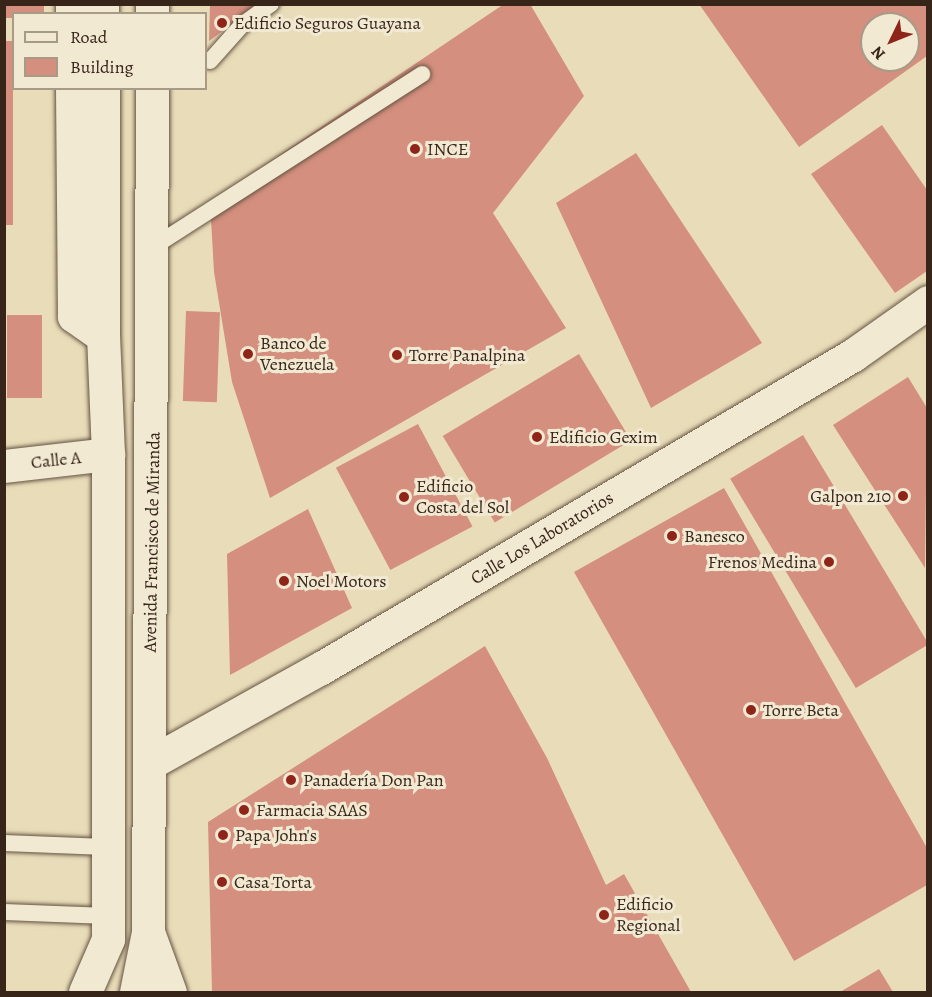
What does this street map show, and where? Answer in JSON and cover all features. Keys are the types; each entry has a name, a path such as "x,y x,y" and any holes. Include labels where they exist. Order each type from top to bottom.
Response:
{"main road":[{"path":"72,90 74,316 103,336"},
{"path":"102,90 103,336 108,454 106,847 108,927 113,993"},
{"name":"Avenida Francisco de Miranda","path":"152,90 148,932 170,993"},
{"name":"Calle Los Laboratorios","path":"150,763 321,668 853,355 927,302"},
{"name":"Calle A","path":"4,466 108,454"},
{"path":"85,993 108,927"},
{"path":"136,993 148,932"}],"lane":[{"path":"210,61 242,25 270,4"},
{"path":"153,247 422,74"},
{"path":"4,843 106,847"},
{"path":"4,912 108,927"}],"building":[{"path":"4,4 44,4 44,12 12,12 12,18 4,18"},
{"name":"Edificio Seguros Guayana","path":"210,4 259,4 209,41"},
{"name":"INCE","path":"504,4 530,4 584,96 493,213 566,328 270,498 232,382 214,272 210,202"},
{"path":"699,4 927,4 927,56 920,61 920,12 860,12 860,72 904,72 799,147"},
{"path":"4,41 12,41 13,225 4,225"},
{"path":"882,125 927,190 927,271 895,293 811,174"},
{"path":"636,153 762,343 651,408 556,203"},
{"path":"186,311 220,312 217,402 183,401"},
{"path":"7,315 42,315 42,398 7,398"},
{"name":"Edificio Gexim","path":"579,354 631,441 495,522 443,436"},
{"name":"Galpon 210","path":"908,377 927,408 925,568 833,425"},
{"name":"Edificio Costa del Sol","path":"418,424 472,526 390,570 336,468"},
{"name":"Frenos Medina","path":"803,435 928,643 856,688 730,479"},
{"name":"Torre Beta","path":"724,488 927,848 927,885 794,961 574,572"},
{"name":"Noel Motors","path":"308,509 352,608 230,675 227,554"},
{"path":"485,646 547,758 606,885 624,874 691,992 212,992 208,822"},
{"path":"879,969 893,992 840,992"}],"place":[{"name":"Edificio Seguros Guayana","path":"222,23"},
{"name":"INCE","path":"415,149"},
{"name":"Banco de Venezuela","path":"248,354"},
{"name":"Torre Panalpina","path":"397,355"},
{"name":"Edificio Gexim","path":"537,437"},
{"name":"Galpon 210","path":"903,496"},
{"name":"Edificio Costa del Sol","path":"404,497"},
{"name":"Banesco","path":"672,536"},
{"name":"Frenos Medina","path":"829,562"},
{"name":"Noel Motors","path":"284,581"},
{"name":"Torre Beta","path":"751,710"},
{"name":"Panadería Don Pan","path":"291,780"},
{"name":"Farmacia SAAS","path":"244,810"},
{"name":"Papa John's","path":"223,835"},
{"name":"Casa Torta","path":"222,882"},
{"name":"Edificio Regional","path":"604,915"}]}
